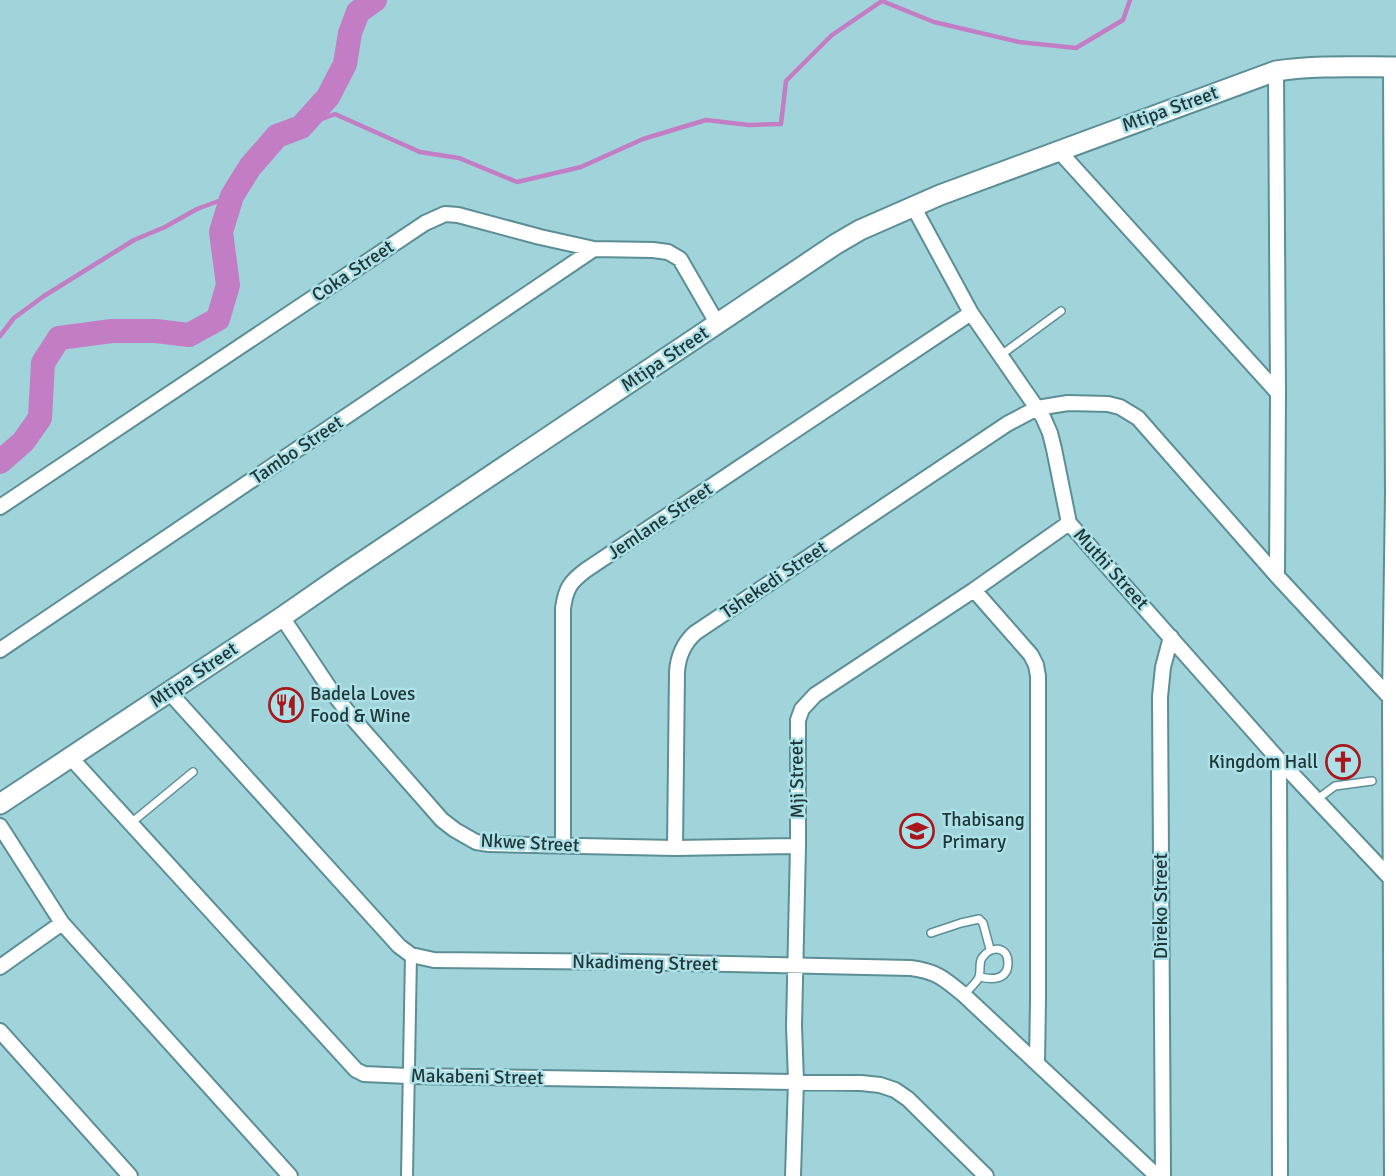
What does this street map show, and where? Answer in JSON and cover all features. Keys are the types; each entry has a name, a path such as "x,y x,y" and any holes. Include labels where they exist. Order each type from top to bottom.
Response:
{"street":[{"name":"Mtipa Street","path":"0,804 860,230 913,206 1276,71 1318,66 1393,67"},
{"path":"1392,1176 1393,67"},
{"path":"1276,71 1277,576"},
{"path":"1059,151 1278,393"},
{"name":"Muthi Street","path":"913,206 971,313 1037,408 1050,433 1069,523 1279,760 1392,880"},
{"name":"Coka Street","path":"0,508 425,223 446,214 594,249 668,252 675,255 685,267 717,323"},
{"name":"Tambo Street","path":"0,650 594,249"},
{"name":"Jemlane Street","path":"563,846 563,608 565,595 572,582 971,313"},
{"path":"1037,408 1069,403 1108,404 1130,412 1393,701"},
{"name":"Tshekedi Street","path":"675,848 677,672 678,660 688,639 1007,424 1037,408"},
{"name":"Mji Street","path":"793,1176 796,1082 794,1026 798,846 797,720 816,695 1069,523"},
{"path":"974,590 1031,655 1038,676 1037,1063"},
{"name":"Nkwe Street","path":"282,617 332,692 355,721 442,820 476,842 675,848 798,846"},
{"name":"Direko Street","path":"1163,1176 1160,697 1163,667 1171,637"},
{"path":"169,692 399,946 411,955 407,1176"},
{"name":"Makabeni Street","path":"71,758 356,1070 365,1074 408,1076 880,1085 895,1090 908,1099 986,1176"},
{"path":"1279,760 1280,1176"},
{"path":"0,826 62,923 290,1176"},
{"path":"0,967 62,923"},
{"name":"Nkadimeng Street","path":"411,955 434,960 924,969 942,976 964,995 1157,1176"},
{"path":"0,1031 130,1176"}],"lane":[{"path":"1001,355 1061,312"},
{"path":"130,823 193,772"},
{"path":"1316,800 1335,786 1372,781"},
{"path":"930,933 979,919 983,923 990,949"},
{"path":"964,995 980,977 980,962 984,955 990,949 1004,951 1009,964 1003,976 995,979 980,977"}],"waterway":[{"path":"0,462 23,442 40,418 43,363 59,338 112,331 156,331 189,335 218,319 228,285 221,232 232,196 250,167 277,136 301,127 328,97 345,64 350,33 358,12 375,0"},
{"path":"301,127 335,114 420,152 459,158 517,182 581,167 643,139 706,120 749,125 781,124 786,81 832,35 882,1 934,22 1019,42 1076,48 1123,20 1130,0"},
{"path":"0,336 14,318 44,296 134,240 197,209 232,196"}],"place":[{"name":"Badela Loves Food & Wine","path":"286,705"},
{"name":"Kingdom Hall","path":"1343,762"},
{"name":"Thabisang Primary","path":"917,831"}]}
